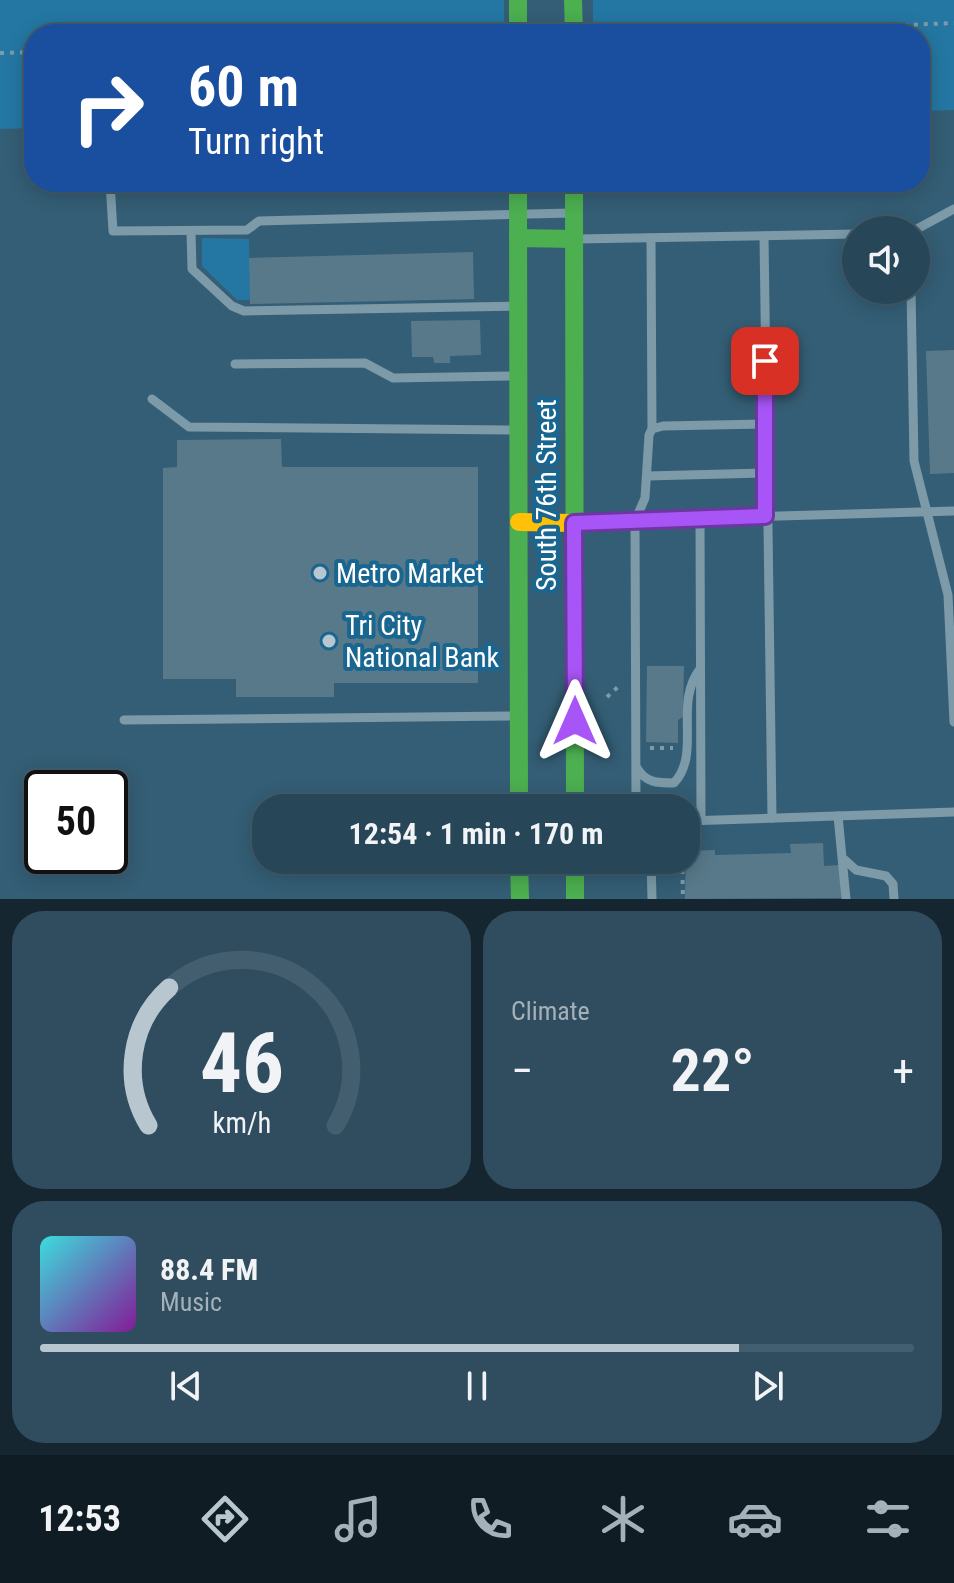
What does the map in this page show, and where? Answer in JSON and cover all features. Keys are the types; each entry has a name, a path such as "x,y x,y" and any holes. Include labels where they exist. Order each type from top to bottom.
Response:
{"main road":[{"path":"518,0 518,24"},
{"path":"573,0 574,24"},
{"name":"South 76th Street","path":"518,192 519,794"},
{"name":"South 76th Street","path":"574,192 575,794"},
{"path":"518,238 574,239"},
{"path":"519,522 574,523"},
{"path":"519,874 520,899"},
{"path":"575,874 575,899"}],"lane":[{"path":"110,192 111,231 247,230 259,221 574,213"},
{"path":"930,222 954,209"},
{"path":"191,231 192,269 232,306 244,311 519,306"},
{"path":"574,239 842,234"},
{"path":"764,236 765,516 772,818"},
{"path":"636,794 635,521 645,498 652,429 651,238"},
{"path":"911,304 914,461 948,595 954,722"},
{"path":"235,364 365,363 393,378 519,376"},
{"path":"152,399 189,427 519,430"},
{"path":"652,429 765,424"},
{"path":"647,476 765,473"},
{"path":"574,523 954,511"},
{"path":"700,519 701,820 954,812"},
{"path":"636,765 643,778 655,783 674,783 682,775 687,692 700,669"},
{"path":"124,720 519,716"},
{"path":"838,816 845,860 846,899"},
{"path":"845,860 862,872 886,876 893,884 894,899"},
{"path":"651,874 652,899"}],"path":[{"path":"930,24 954,23"},
{"path":"0,53 24,52"},
{"path":"643,747 686,748"},
{"path":"682,874 683,899"}],"shaded area":[{"path":"0,0 504,0 504,24 24,24 24,128 0,129"},
{"path":"593,0 954,0 954,110 930,111 930,24 593,24"},
{"path":"202,238 249,239 250,300 237,300 202,266"}],"building":[{"path":"473,252 474,299 250,304 249,258"},
{"path":"480,320 481,355 450,356 450,363 434,363 433,357 412,357 411,321"},
{"path":"954,350 954,473 930,474 926,351"},
{"name":"Metro Market","path":"281,439 282,467 478,467 478,683 334,683 334,697 236,697 236,679 163,679 163,468 177,467 177,440"},
{"path":"647,666 684,666 683,717 678,720 678,743 646,742"},
{"path":"823,843 824,866 840,865 841,898 685,899 686,874 700,874 700,851 715,850 715,855 791,853 790,844"}],"traffic: fast":[{"path":"518,0 518,24"},
{"path":"573,0 574,24"},
{"path":"518,192 519,794"},
{"path":"574,192 575,794"},
{"path":"518,238 574,239"},
{"path":"519,874 520,899"},
{"path":"575,874 575,899"}],"traffic: slow":[{"path":"519,522 574,523"}],"place":[{"name":"Metro Market","path":"320,573"},
{"name":"Tri City National Bank","path":"329,641"}],"route":[{"path":"575,721 574,523 765,516 765,361"}]}
